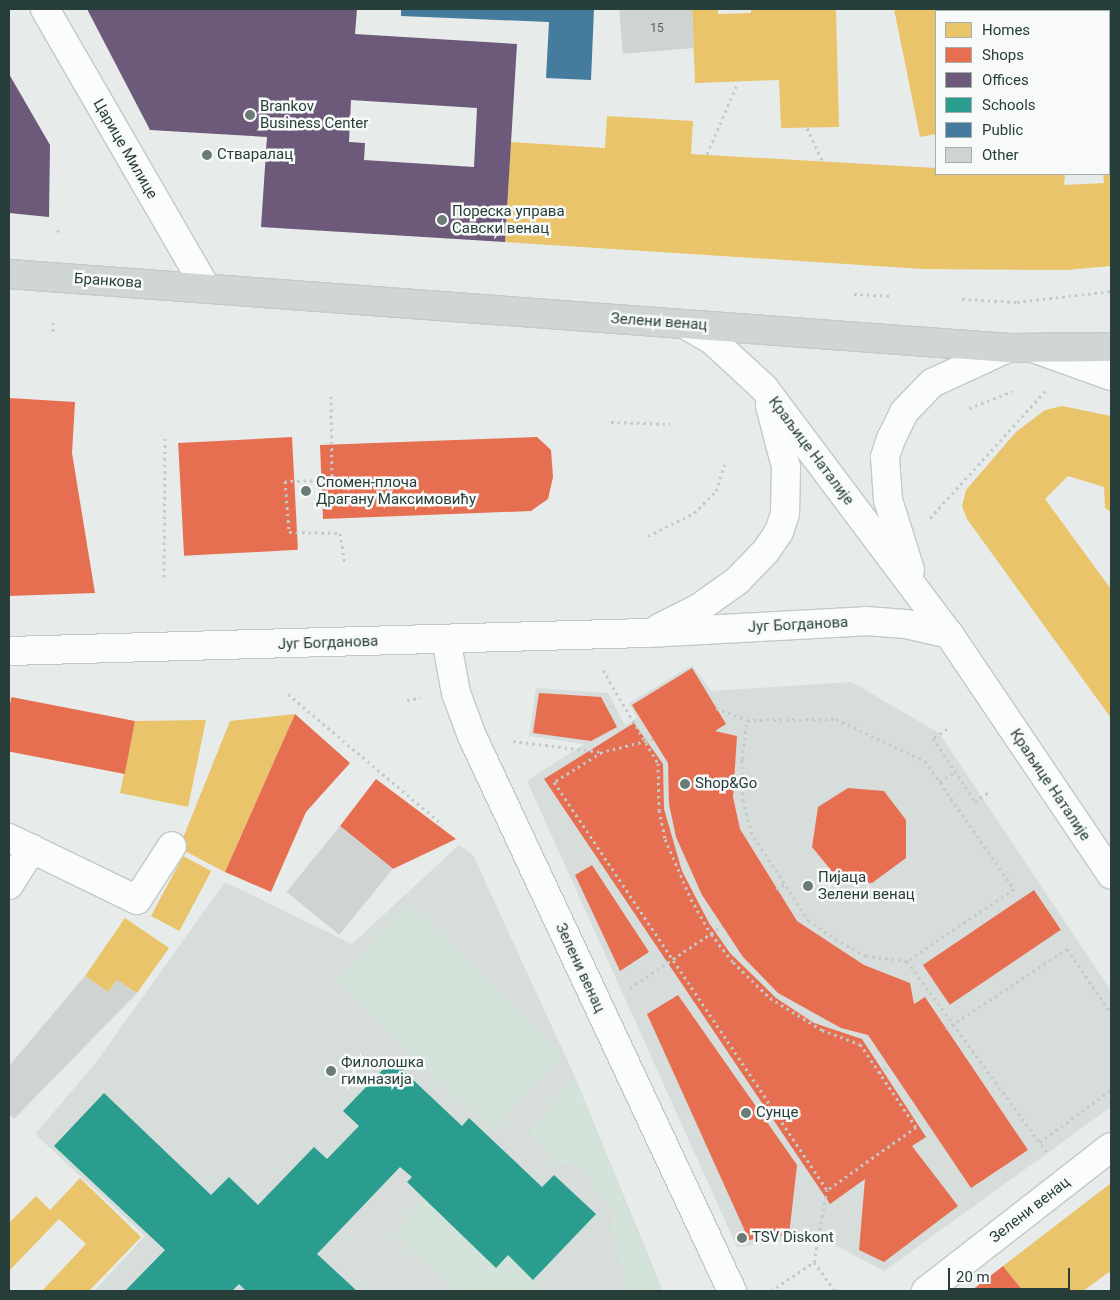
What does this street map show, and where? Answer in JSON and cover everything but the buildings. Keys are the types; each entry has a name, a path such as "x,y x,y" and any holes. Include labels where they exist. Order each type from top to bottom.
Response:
{"main road":[{"name":"Бранкова","path":"9,274 206,288"},
{"name":"Зелени венац","path":"206,288 1021,348 1111,347"}],"street":[{"name":"Царице Милице","path":"45,9 206,288"},
{"name":"Краљице Наталије","path":"684,324 718,344 764,388 920,598 949,634 1111,874"},
{"name":"Краљице Наталије","path":"920,598 888,500 885,457 891,439 904,412 932,383 1021,348"},
{"path":"1021,348 1111,376"},
{"name":"Југ Богданова","path":"647,633 699,608 737,582 766,551 779,532 784,514 786,467 764,388"},
{"name":"Југ Богданова","path":"9,651 647,633 866,621 906,624 949,634"},
{"name":"Зелени венац","path":"446,639 456,693 472,736 732,1291"},
{"path":"9,885 20,844 137,900 172,846"},
{"name":"Зелени венац","path":"926,1291 1111,1147"}],"path":[{"path":"706,154 738,82"},
{"path":"807,128 823,162"},
{"path":"58,226 58,232"},
{"path":"962,299 1017,302 1111,291"},
{"path":"854,294 893,296"},
{"path":"53,320 53,331"},
{"path":"926,523 1051,384"},
{"path":"962,411 1013,391"},
{"path":"331,396 332,480 285,480 289,532 340,533 345,563"},
{"path":"611,422 670,424"},
{"path":"164,576 165,438"},
{"path":"648,536 694,513 716,491 725,464"},
{"path":"603,670 658,763 659,810 665,839 691,899 711,934 733,962 770,998 822,1030 860,1044 916,1128 827,1190"},
{"path":"288,694 442,824"},
{"path":"716,708 747,720 836,718 925,762 1014,889 907,961 866,956 837,940 809,921 752,834 743,801 742,759 747,720"},
{"path":"947,729 933,738 975,802 989,792"},
{"path":"472,736 602,752"},
{"path":"653,739 602,752 554,782 827,1190 814,1262 834,1291"},
{"path":"940,782 955,772"},
{"path":"776,889 785,884"},
{"path":"623,993 722,926"},
{"path":"946,1029 1067,949 1111,1013"},
{"path":"907,961 955,1022 1040,1142 1111,1090"},
{"path":"879,1073 888,1066"},
{"path":"771,1291 814,1262"}],"shaded area":[{"name":"Пијаца Зелени венац","path":"692,665 711,691 852,682 939,733 1111,991 1111,1107 884,1271 820,1237 737,1247 527,781 584,744 529,736 536,688 608,693 625,725 637,718 629,703"},
{"name":"Филолошка гимназија","path":"459,845 473,855 575,1077 663,1291 94,1291 145,1236 35,1134 94,1065 225,882 352,944"},
{"path":"408,905 564,1056 492,1131 336,980"},
{"path":"575,1077 634,1226 663,1291 628,1291 611,1225 615,1215 578,1163 557,1164 530,1131"},
{"path":"424,1199 496,1267 508,1255 545,1291 455,1291 395,1234"}],"place":[{"name":"Brankov Business Center","path":"250,115"},
{"name":"Стваралац","path":"207,155"},
{"name":"Пореска управа Савски венац","path":"442,220"},
{"name":"Спомен-плоча Драгану Максимовићу","path":"306,491"},
{"name":"Shop&Go","path":"685,784"},
{"name":"Пијаца Зелени венац","path":"808,886"},
{"name":"Филолошка гимназија","path":"331,1071"},
{"name":"Сунце","path":"746,1113"},
{"name":"TSV Diskont","path":"742,1238"}]}
